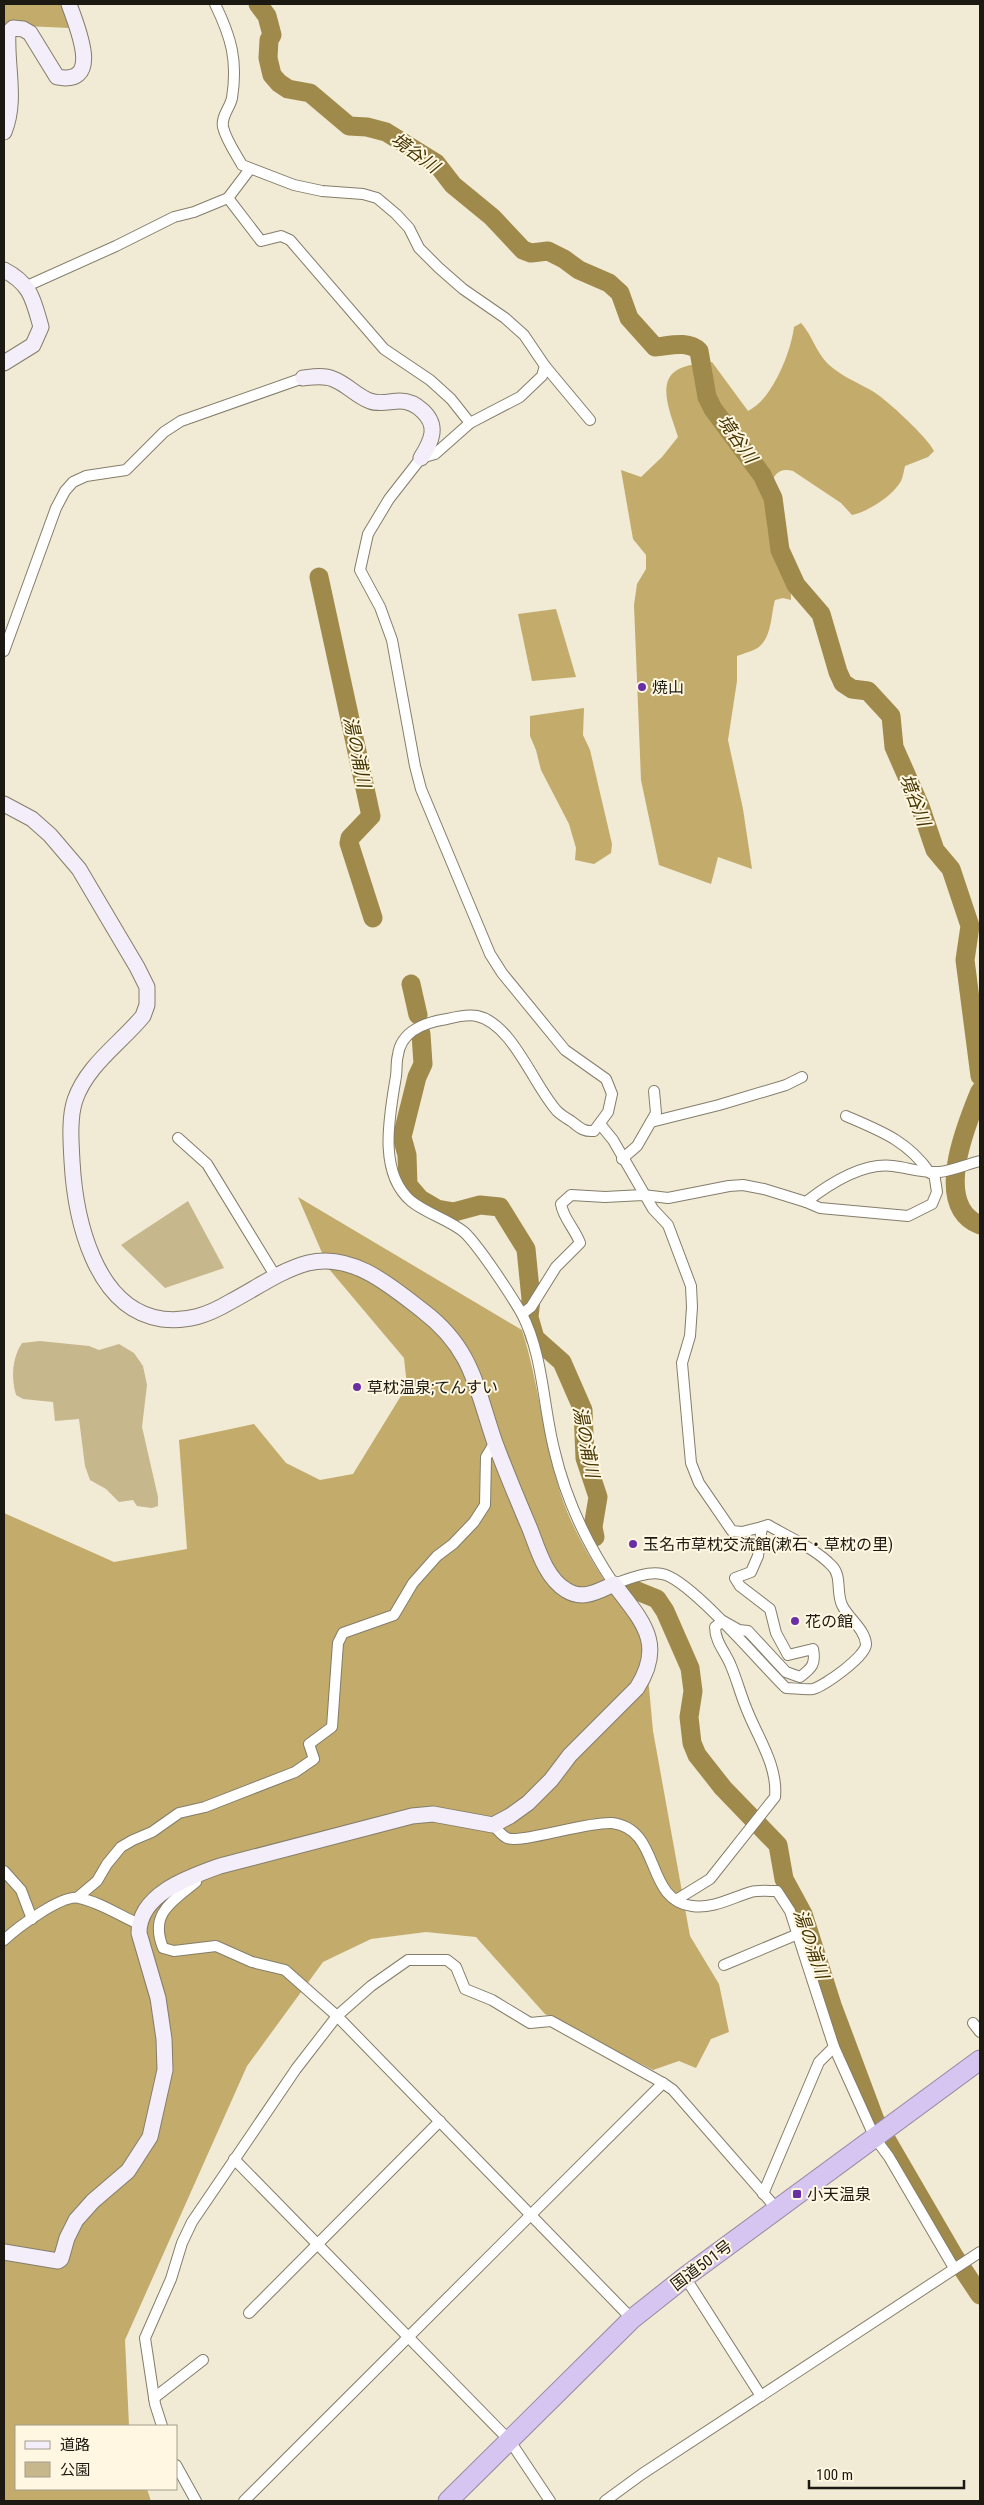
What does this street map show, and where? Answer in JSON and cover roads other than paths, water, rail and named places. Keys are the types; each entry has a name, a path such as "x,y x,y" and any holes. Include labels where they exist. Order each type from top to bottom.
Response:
{"highway":[{"name":"国道501号","path":"448,2501 632,2319 685,2277 980,2060"}],"street":[{"path":"4,132 11,105 6,52 8,33 13,28 23,29 30,33 57,77 66,79 76,75 82,68 85,57 69,4"},
{"path":"215,4 230,33 234,58 232,99 223,118 223,126 242,165 312,189 377,198 409,228 419,248 439,268 463,289 505,318 524,335 545,366 590,420"},
{"path":"27,286 116,246 174,217 194,212 228,198 250,169"},
{"path":"228,198 261,241 281,236 290,240 384,349 430,380 451,399 470,422"},
{"path":"4,270 17,276 27,286 41,327 33,346 4,363"},
{"path":"421,458 435,454 470,422 520,397 542,376 545,366"},
{"path":"4,652 56,508 64,491 73,482 86,476 126,470 164,432 181,421 303,378 320,376 333,378 361,398 375,403 402,401 417,406 429,418 433,431 430,443 421,458 389,499 368,534 360,570 380,607 392,640 421,789 490,954 528,1008 565,1050 606,1079 612,1094 608,1112 600,1124 594,1131 584,1132 558,1112 512,1042 495,1025 477,1016 445,1019 422,1025 409,1033 398,1052 389,1145 390,1164 399,1184 410,1200 450,1222 465,1233 527,1311 537,1352 554,1452 571,1503 596,1559 648,1632 651,1644 646,1675 637,1688 570,1754 551,1780 528,1803 493,1825"},
{"path":"4,804 32,819 65,850 79,869 123,942 147,987 147,1005 143,1016 87,1076 75,1100 73,1115 72,1168 80,1223 90,1254 100,1272 120,1297 138,1311 158,1318 184,1321 225,1306 276,1277 308,1263 331,1260 344,1262 375,1277 435,1320 464,1355 479,1390 495,1442 537,1549 556,1583 566,1591 587,1596 634,1576 663,1574 686,1588 723,1621 743,1645 786,1688 814,1689 842,1671 864,1652 866,1643 861,1630 842,1605 838,1588 838,1575 833,1567 822,1557 768,1525 742,1532 732,1530 699,1483 691,1464 682,1363 690,1336 691,1286 668,1225 643,1195 613,1140 600,1124"},
{"path":"651,1122 719,1105 786,1085 802,1077"},
{"path":"622,1159 637,1146 656,1114 654,1091"},
{"path":"527,1311 556,1266 580,1243 576,1231 562,1212 561,1204 571,1195 605,1197 643,1195 668,1198 729,1186 743,1186 764,1189 820,1208 908,1216 932,1204 937,1192 932,1173 910,1147 897,1139 846,1116"},
{"path":"178,1138 207,1164 276,1277"},
{"path":"806,1202 822,1189 863,1170 891,1166 932,1173 980,1162"},
{"path":"4,1940 32,1919 64,1900 78,1897 97,1881 107,1864 121,1847 152,1832 179,1813 205,1806 296,1772 314,1759 309,1744 332,1727 338,1643 344,1634 394,1616 413,1583 436,1556 453,1544 474,1522 485,1505 486,1457 495,1442"},
{"path":"723,1621 739,1630 748,1631 786,1672 800,1677 812,1668 815,1659 813,1649 788,1655 776,1633 770,1609 740,1586 735,1578 751,1572 758,1556 762,1527"},
{"path":"676,1900 710,1879 775,1797 776,1784 768,1756 747,1710 732,1666 715,1635 715,1627 723,1621"},
{"path":"4,2252 58,2261 61,2259 67,2238 76,2220 93,2201 128,2171 150,2137 165,2070 164,2039 158,1998 142,1948 139,1924 152,1901 166,1891 197,1875 220,1866 412,1816 433,1814 493,1825 506,1838 519,1840 574,1827 611,1823 630,1828 642,1839 654,1872 667,1892 676,1900 691,1906 720,1904 752,1892 777,1891 790,1911 834,2047 889,2157 959,2266"},
{"path":"4,1871 21,1890 32,1919"},
{"path":"197,1875 196,1882 166,1906 158,1923 158,1935 163,1948 174,1951 216,1946 252,1962 285,1970 337,2016 632,2319"},
{"path":"78,1897 139,1924"},
{"path":"724,1965 753,1951 798,1934"},
{"path":"162,2425 154,2398 145,2338 171,2279 182,2243 192,2222 296,2069 337,2016 371,1986 408,1960 447,1960 456,1967 465,1989 492,2000 530,2023 551,2021 673,2090 777,2209"},
{"path":"974,2023 980,2032"},
{"path":"763,2194 820,2062 834,2047"},
{"path":"244,2501 664,2084"},
{"path":"249,2313 440,2122"},
{"path":"234,2159 510,2441 550,2501"},
{"path":"605,2501 980,2252"},
{"path":"685,2277 761,2396"},
{"path":"154,2398 203,2360"},
{"path":"178,2469 196,2501"}],"waterway":[{"name":"境谷川","path":"258,4 267,16 272,35 269,40 268,58 272,75 279,83 288,89 310,93 349,126 367,127 386,132 436,163 453,185 492,217 523,250 531,253 548,251 564,259 579,270 609,283 620,293 629,318 655,347 684,345 699,351 707,397 713,409 762,475 773,498 780,550 796,585 821,614 843,683 852,689 868,691 891,716 894,747 920,806 935,850 951,869 970,926 965,960 980,1076"},
{"name":"湯の浦川","path":"319,577 371,816 350,838 349,843 373,918"},
{"name":"湯の浦川","path":"411,984 418,1015"},
{"name":"湯の浦川","path":"421,1034 423,1064 417,1077 402,1137 407,1155 408,1185 420,1199 437,1209 454,1212 480,1205 500,1207 526,1249 531,1299 529,1317 535,1338 562,1362 583,1410 585,1458 598,1497 593,1527 595,1537"},
{"name":"境谷川","path":"980,1091 961,1143 955,1183 958,1201 966,1215 980,1225"},
{"name":"湯の浦川","path":"630,1588 657,1599 665,1611 690,1668 693,1691 689,1717 692,1743 697,1755 723,1788 778,1845 784,1879 803,1914 832,2005 875,2120 954,2256 980,2295"}],"place":[{"name":"焼山","path":"642,687"},
{"name":"草枕温泉;てんすい","path":"357,1387"},
{"name":"玉名市草枕交流館(漱石・草枕の里)","path":"633,1544"},
{"name":"花の館","path":"795,1621"},
{"name":"小天温泉","path":"797,2194"}]}
